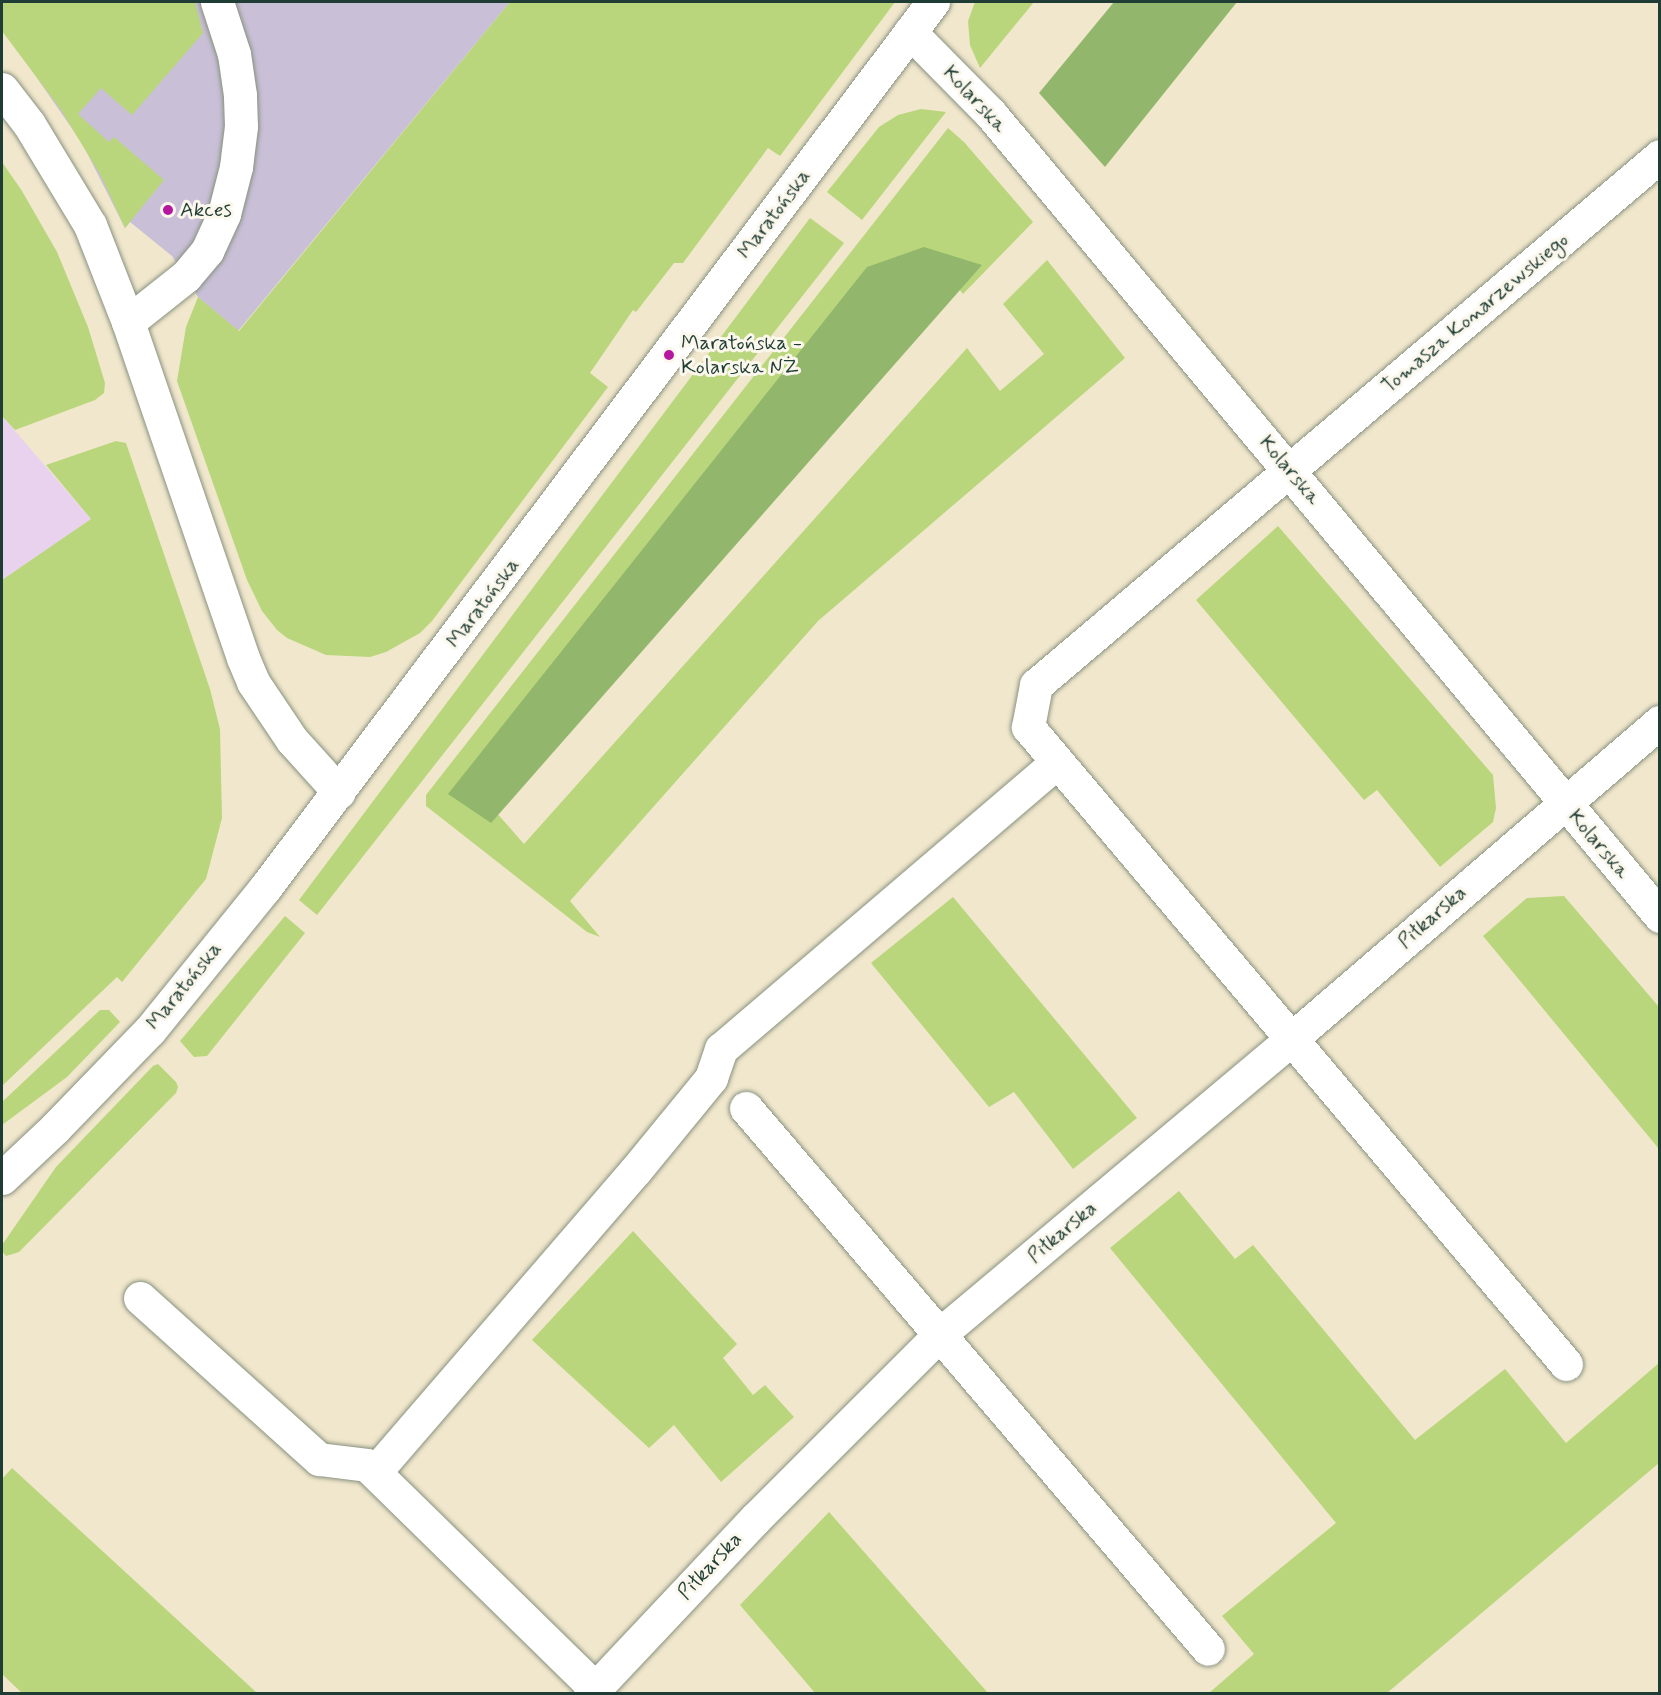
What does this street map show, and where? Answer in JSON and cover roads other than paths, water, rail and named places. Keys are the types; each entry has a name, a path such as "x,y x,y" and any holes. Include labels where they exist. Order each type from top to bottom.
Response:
{"street":[{"path":"128,322 186,276 207,251 224,214 236,167 241,126 240,95 234,54 217,2"},
{"name":"Maratońska","path":"2,1178 150,1030 265,888 933,2"},
{"name":"Kolarska","path":"910,32 990,113 1290,470 1659,916"},
{"path":"2,89 29,124 90,225 128,322 253,682 292,740 339,792"},
{"name":"Tomasza Konarzewskiego","path":"1057,762 1028,728 1036,685 1659,156"},
{"name":"Piłkarska","path":"593,1690 755,1518 940,1334 1290,1040 1659,722"},
{"path":"375,1472 643,1161 711,1078 721,1049 1057,762 1566,1364"},
{"path":"746,1108 1208,1649"},
{"path":"140,1298 320,1459 368,1465 593,1690"}],"place":[{"name":"Akces","path":"168,210"},
{"name":"Maratońska - Kolarska NŻ","path":"669,355"}]}
